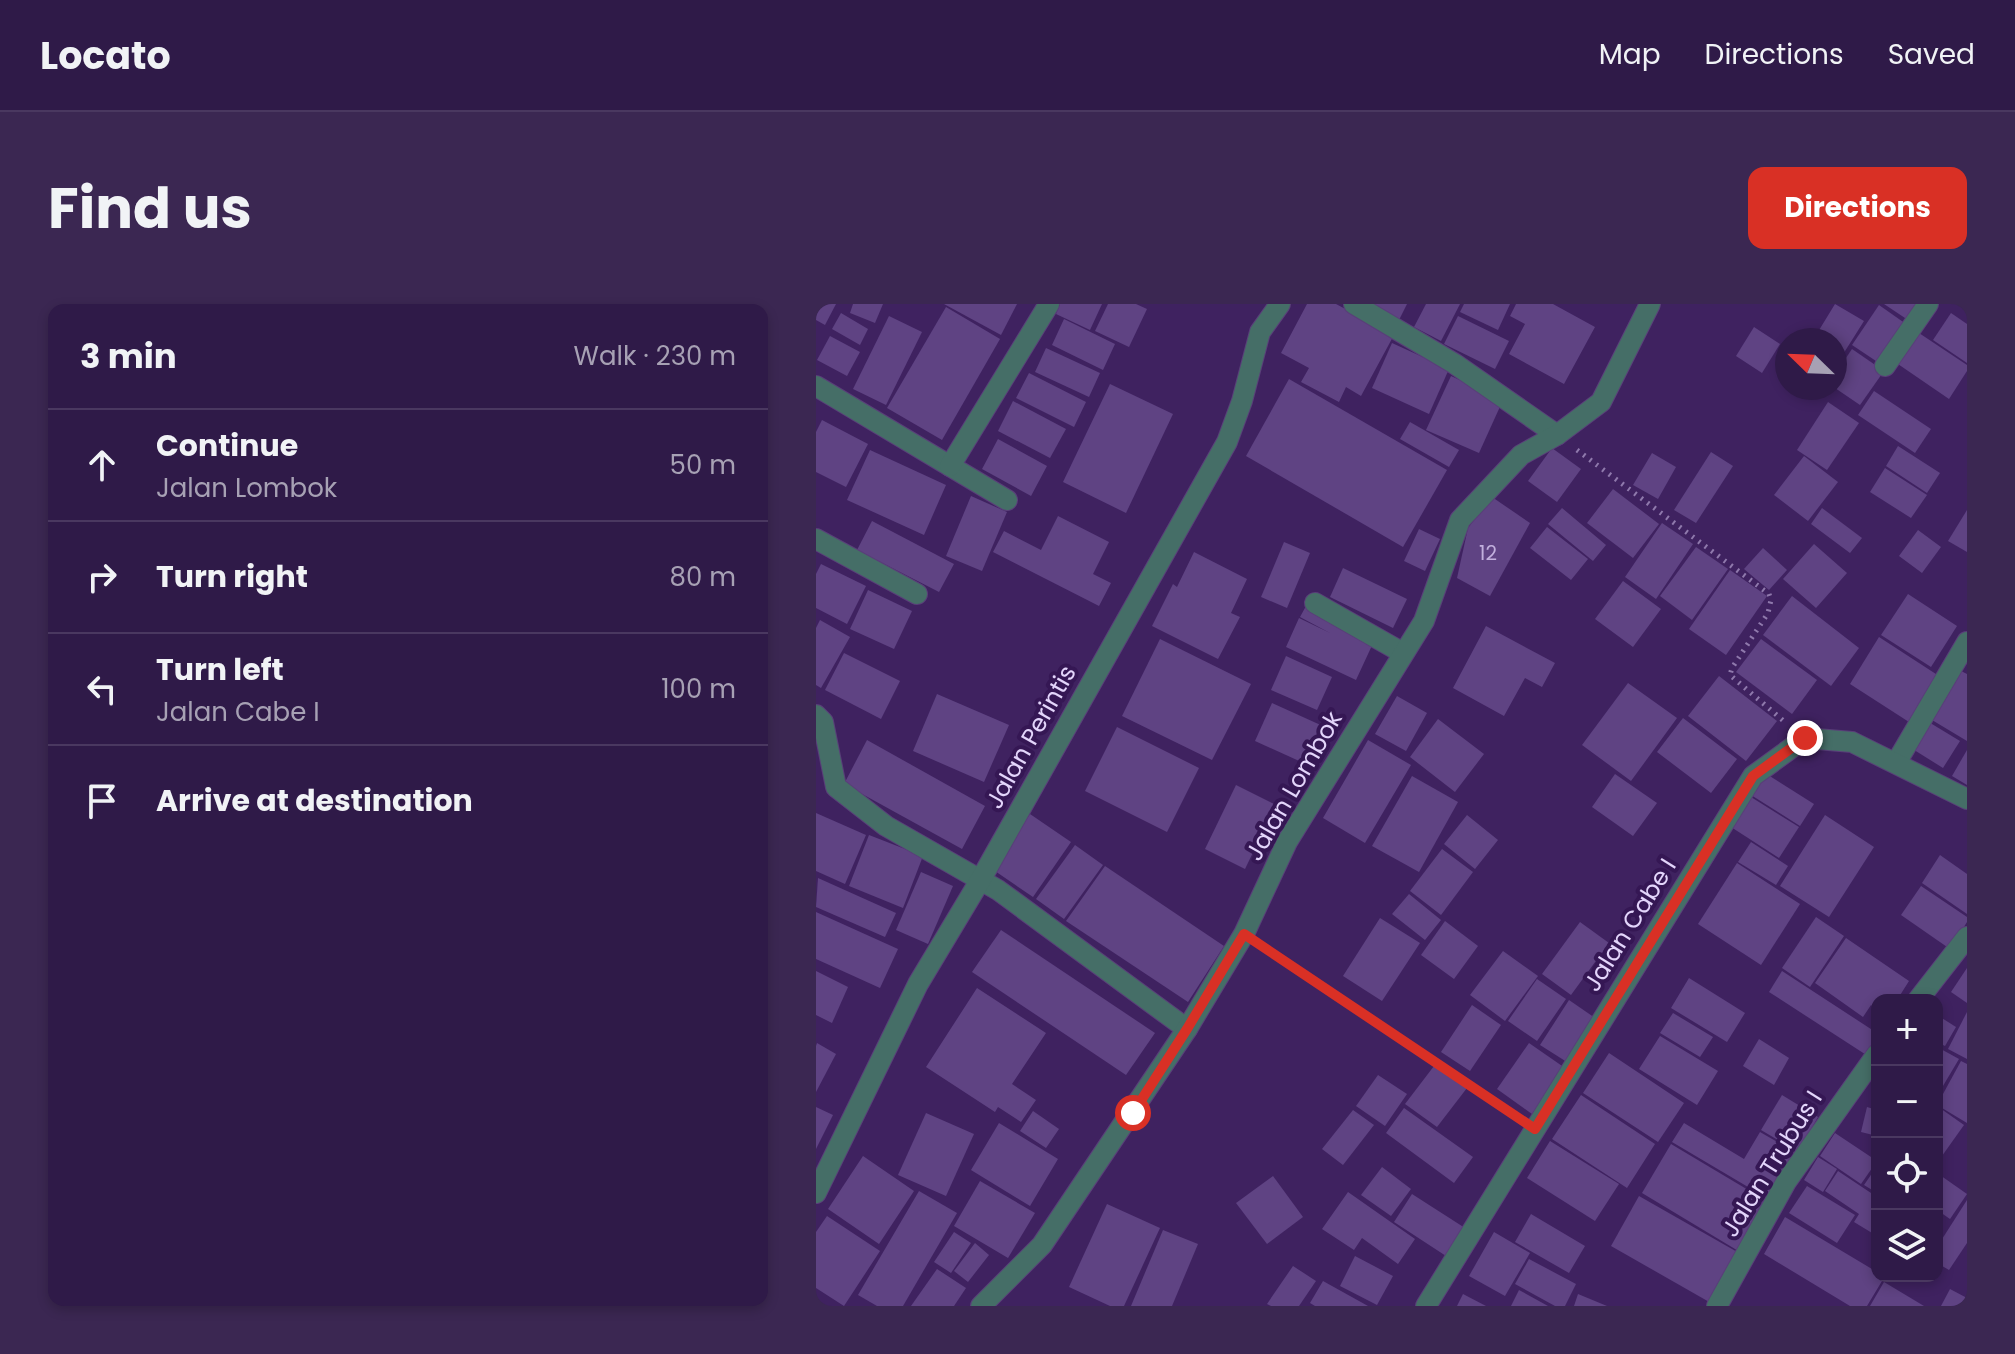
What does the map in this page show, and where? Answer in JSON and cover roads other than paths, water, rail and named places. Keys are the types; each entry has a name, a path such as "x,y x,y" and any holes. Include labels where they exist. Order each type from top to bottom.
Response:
{"street":[{"path":"950,466 1049,304"},
{"name":"Jalan Perintis","path":"816,1193 918,984 981,879 1227,442 1242,401 1260,332 1280,304"},
{"path":"1354,304 1455,364 1557,435"},
{"name":"Jalan Lombok","path":"981,1306 1042,1245 1187,1029 1244,934 1287,842 1424,621 1460,520 1521,455 1557,435 1601,402 1650,304"},
{"path":"1885,366 1928,304"},
{"path":"816,386 1007,500"},
{"path":"816,539 917,594"},
{"path":"1315,603 1403,653"},
{"path":"1967,642 1896,763 1967,799"},
{"path":"816,715 823,722 836,787 886,826 981,879 1187,1029"},
{"name":"Jalan Cabe I","path":"1426,1306 1753,776 1805,738 1852,742 1896,763"},
{"path":"1923,994 1967,937"},
{"name":"Jalan Trubus I","path":"1717,1306 1786,1182 1871,1062"}]}
